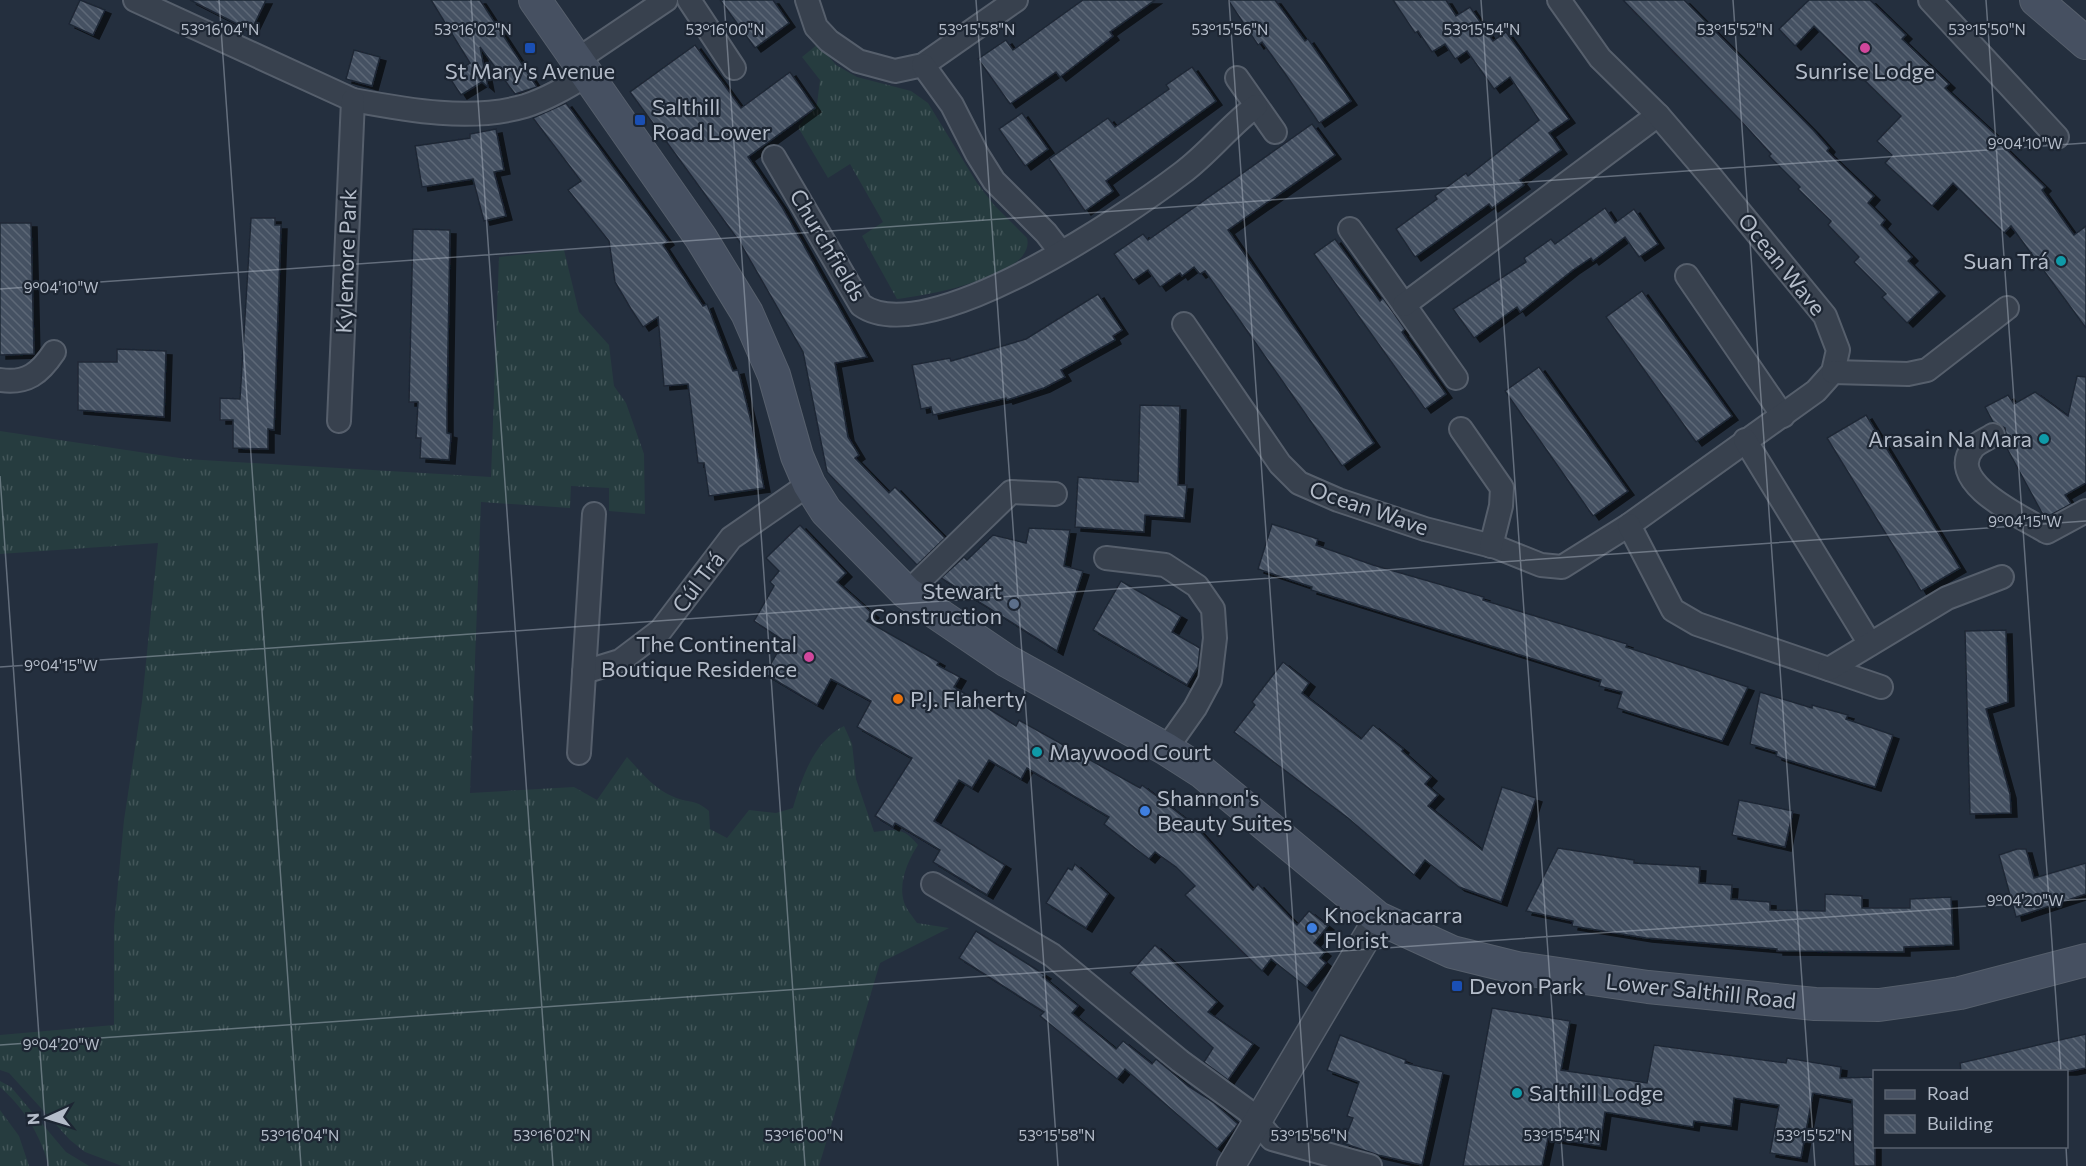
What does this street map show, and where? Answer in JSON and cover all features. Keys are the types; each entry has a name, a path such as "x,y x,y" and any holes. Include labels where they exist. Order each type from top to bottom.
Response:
{"main road":[{"name":"Lower Salthill Road","path":"535,0 701,238 747,313 774,375 795,448 809,484 826,511 907,592 1007,661 1166,748 1202,772 1378,918 1452,952 1517,968 1648,987 1815,1004 1879,1005 1960,993 2086,960"},
{"path":"2036,0 2086,43"}],"street":[{"path":"135,0 353,100 443,112 494,111 524,106 552,96 582,67 666,0"},
{"path":"689,0 734,68"},
{"path":"807,0 816,27 843,52 858,61 896,71 923,65 1016,0"},
{"name":"Ocean Wave","path":"1184,324 1280,464 1299,483 1338,500 1425,529 1491,546 1540,565 1563,567 1629,525 1815,391 1833,372 1838,350 1825,316 1658,115 1600,58 1559,0"},
{"path":"1930,0 2057,137"},
{"path":"923,65 952,105 977,154 994,181 1046,232 1060,251"},
{"path":"1237,78 1275,132"},
{"name":"Kylemore Park","path":"339,421 353,100"},
{"name":"Churchfields","path":"774,157 861,305 881,315 912,314 945,306 1018,277 1060,251 1080,242 1181,174 1233,124 1256,106"},
{"path":"1404,305 1658,115"},
{"path":"1350,229 1456,378"},
{"path":"1687,276 1783,416"},
{"path":"1833,372 1908,374 1927,370 2007,308"},
{"path":"0,380 23,380 35,376 54,352"},
{"path":"1461,429 1502,488 1501,506 1491,546"},
{"path":"1993,435 1973,447 1965,463 1969,478 1978,489 2047,532 2086,511"},
{"path":"1745,440 1870,644"},
{"name":"Cúl Trá","path":"584,672 620,662 661,630 731,538 809,484"},
{"path":"907,592 1011,492 1055,494"},
{"path":"579,753 594,514"},
{"path":"1629,525 1673,610 1697,624 1881,687"},
{"path":"1106,558 1165,565 1197,586 1213,609 1215,638 1210,680 1195,708 1166,748"},
{"path":"1829,669 1947,598 2002,577"},
{"path":"933,884 1052,955 1180,1061 1248,1111 1272,1139 1370,1166"},
{"path":"1232,1166 1378,918"}],"green space":[{"path":"818,44 836,65 857,77 911,91 928,103 977,183 994,205 1027,238 1025,251 1015,263 976,282 931,294 897,299 862,236 883,222 850,164 828,178 798,127 817,104 820,80 802,57"},
{"path":"564,250 579,312 609,345 614,386 626,403 644,454 645,514 609,511 609,488 571,486 570,508 481,502 470,793 574,787 597,800 627,757 660,790 679,799 699,804 709,811 710,829 727,838 749,810 776,813 793,808 805,772 817,750 844,726 852,744 856,779 874,832 888,830 903,832 918,845 903,880 902,895 906,907 917,923 949,928 880,963 819,1166 122,1166 85,1152 70,1140 9,1073 0,1070 0,1035 114,1025 114,926 124,820 142,702 158,543 0,554 0,431 186,459 491,477 499,257"},
{"path":"0,1081 11,1087 66,1152 89,1166 49,1166 30,1123 17,1104 0,1087"},
{"path":"0,1110 19,1136 29,1166 0,1166"}],"building":[{"path":"80,0 105,10 93,35 69,24"},
{"path":"190,0 266,0 251,31"},
{"path":"431,0 480,0 537,87 515,94 480,47 488,87 482,82 461,95 449,77 470,63"},
{"path":"720,0 773,0 789,23 755,48"},
{"path":"1083,0 1155,0 1110,32 1113,36 1060,77 1056,72 1010,104 978,59 1006,40 1013,50"},
{"path":"1228,0 1275,0 1305,41 1308,39 1351,101 1319,123 1262,42 1258,45"},
{"path":"1393,0 1446,0 1456,16 1470,7 1493,41 1506,32 1569,119 1549,133 1561,150 1520,180 1524,185 1492,208 1489,204 1415,257 1396,229 1437,199 1435,196 1466,173 1468,176 1539,120 1510,77 1494,89 1467,51 1455,59 1445,44 1432,52 1418,31 1415,33"},
{"path":"1623,0 1684,0 1813,130 1829,148 1827,151 1874,196 1868,203 1885,220 1881,225 1912,257 1908,261 1939,292 1907,323 1882,297 1886,294 1854,262 1859,257 1828,225 1831,221 1798,189 1800,187 1769,156 1771,154 1741,121"},
{"path":"1809,0 1870,0 1906,35 1902,39 1949,84 1945,88 1998,137 1996,139 2045,187 2042,190 2074,235 2086,226 2086,328 2011,226 2004,233 1953,183 1932,206 1885,163 1892,155 1877,141 1901,116 1852,68 1855,66 1814,26 1795,46 1779,29"},
{"path":"695,45 741,108 790,72 815,108 748,157 782,207 867,357 835,363 848,437 859,455 855,458 889,493 895,487 945,538 917,565 827,472 803,352 739,241 630,92"},
{"path":"354,50 380,57 372,86 346,79"},
{"path":"1192,67 1216,101 1106,181 1113,191 1085,211 1049,159 1108,118 1115,127 1169,89 1166,85"},
{"path":"566,103 668,241 663,245 703,306 707,304 733,371 738,370 752,425 764,488 709,496 704,463 698,463 688,384 664,386 658,317 643,327 631,309 615,282 609,241 568,190 581,181 533,118"},
{"path":"1022,113 1048,149 1025,166 999,129"},
{"path":"1312,124 1335,155 1228,230 1374,443 1342,466 1205,271 1200,274 1194,267 1182,276 1180,273 1160,287 1148,270 1133,280 1114,254 1143,234 1148,240"},
{"path":"496,129 504,170 494,172 506,216 484,221 473,179 422,187 415,146 470,138 470,134"},
{"path":"1605,208 1615,223 1634,209 1658,244 1639,257 1625,237 1593,261 1591,258 1573,270 1520,312 1517,307 1474,338 1453,309 1526,262 1524,258 1551,239 1555,244"},
{"path":"251,218 275,218 275,225 281,225 274,430 268,429 268,449 233,448 233,420 220,420 220,398 240,399"},
{"path":"0,223 31,223 34,354 0,355"},
{"path":"413,229 450,230 447,409 447,433 451,434 449,460 420,458 421,438 416,438 418,402 409,402"},
{"path":"1335,239 1380,301 1383,298 1405,329 1402,332 1446,394 1425,409 1314,254"},
{"path":"1642,291 1732,416 1696,442 1606,317"},
{"path":"1098,294 1122,330 1113,336 1115,340 1061,370 1065,377 1044,388 1007,400 1006,398 933,415 931,407 921,409 912,365 950,358 951,361 1026,339"},
{"path":"117,349 166,351 164,417 78,410 78,362 117,362"},
{"path":"1539,367 1628,491 1593,516 1505,391"},
{"name":"Arasain Na Mara","path":"2077,376 2086,377 2086,483 2065,495 2071,504 2047,517 2042,513 2004,443 2005,428 1993,422 1985,407 2008,395 2014,404 2035,392 2068,416"},
{"path":"1140,405 1180,406 1178,485 1187,485 1184,518 1145,515 1144,532 1075,527 1078,477 1138,482"},
{"path":"1866,415 1960,568 1921,591 1827,438"},
{"path":"1272,524 1318,539 1316,545 1373,565 1484,597 1483,600 1627,644 1626,647 1748,687 1722,741 1617,708 1622,692 1599,686 1601,680 1311,590 1312,587 1258,569"},
{"path":"800,525 846,573 837,582 873,614 867,621 939,662 937,665 960,677 954,687 1016,726 1019,720 1140,788 1142,785 1194,825 1253,890 1258,884 1297,925 1309,911 1328,926 1314,943 1325,952 1320,958 1326,963 1306,987 1271,959 1262,971 1185,895 1195,886 1176,867 1155,852 1149,859 1104,824 1109,817 1027,768 1021,779 989,760 972,788 959,780 934,821 1005,865 987,895 933,862 940,850 895,823 893,827 875,816 912,758 857,727 871,701 831,679 817,705 765,674 784,641 754,621 774,586 770,582 779,571 766,558"},
{"path":"1029,528 1070,530 1064,566 1083,571 1057,651 941,578 964,557 967,560 993,535 1026,543"},
{"path":"1121,581 1181,616 1172,632 1200,648 1198,667 1187,685 1093,630"},
{"path":"2006,630 2008,702 1986,709 2010,794 2011,813 1970,814 1965,631"},
{"path":"1283,662 1309,683 1302,693 1361,739 1373,725 1403,749 1402,751 1431,777 1425,784 1438,795 1428,806 1482,850 1502,787 1536,798 1501,902 1459,887 1425,860 1414,875 1348,818 1234,732 1255,705 1252,702"},
{"path":"1760,692 1812,708 1812,705 1848,715 1846,719 1893,735 1875,787 1781,758 1776,756 1777,752 1750,744"},
{"path":"1739,800 1793,811 1785,847 1732,835"},
{"path":"1558,848 1634,860 1634,863 1700,867 1699,883 1732,885 1731,899 1770,902 1770,910 1825,911 1825,894 1862,896 1862,908 1910,908 1910,899 1951,897 1953,945 1904,947 1904,952 1777,951 1777,949 1646,938 1572,926 1573,921 1526,911"},
{"path":"2017,849 2026,849 2034,878 2086,863 2086,894 2016,917 1999,855"},
{"path":"1075,864 1108,894 1086,928 1046,903 1068,868 1072,870"},
{"path":"976,931 1045,975 1043,977 1078,1006 1072,1013 1116,1049 1123,1041 1152,1064 1156,1059 1238,1124 1217,1149 1125,1069 1117,1079 1040,1016 1044,1012 959,958"},
{"path":"1155,945 1217,1002 1208,1012 1253,1044 1228,1080 1204,1062 1213,1048 1130,973"},
{"path":"1492,1008 1570,1021 1561,1070 1647,1083 1654,1045 1786,1063 1787,1058 1841,1067 1840,1078 1873,1077 1875,1166 1854,1166 1852,1100 1813,1093 1801,1158 1770,1153 1779,1105 1734,1098 1731,1126 1694,1121 1693,1127 1605,1112 1600,1146 1548,1138 1542,1166 1463,1166"},
{"path":"2086,1034 2086,1068 2071,1071 1961,1070 1960,1063"},
{"path":"1340,1035 1406,1060 1405,1063 1443,1072 1422,1165 1378,1155 1343,1143 1353,1118 1347,1116 1359,1082 1327,1070"}],"place":[{"name":"St Mary's Avenue","path":"530,48"},
{"name":"Sunrise Lodge","path":"1865,48"},
{"name":"Salthill Road Lower","path":"640,120"},
{"name":"Suan Trá","path":"2061,261"},
{"name":"Arasain Na Mara","path":"2044,439"},
{"name":"Stewart Construction","path":"1014,604"},
{"name":"The Continental Boutique Residence","path":"809,657"},
{"name":"P.J. Flaherty","path":"898,699"},
{"name":"Maywood Court","path":"1037,752"},
{"name":"Shannon's Beauty Suites","path":"1145,811"},
{"name":"Knocknacarra Florist","path":"1312,928"},
{"name":"Devon Park","path":"1457,986"},
{"name":"Salthill Lodge","path":"1517,1093"}]}
